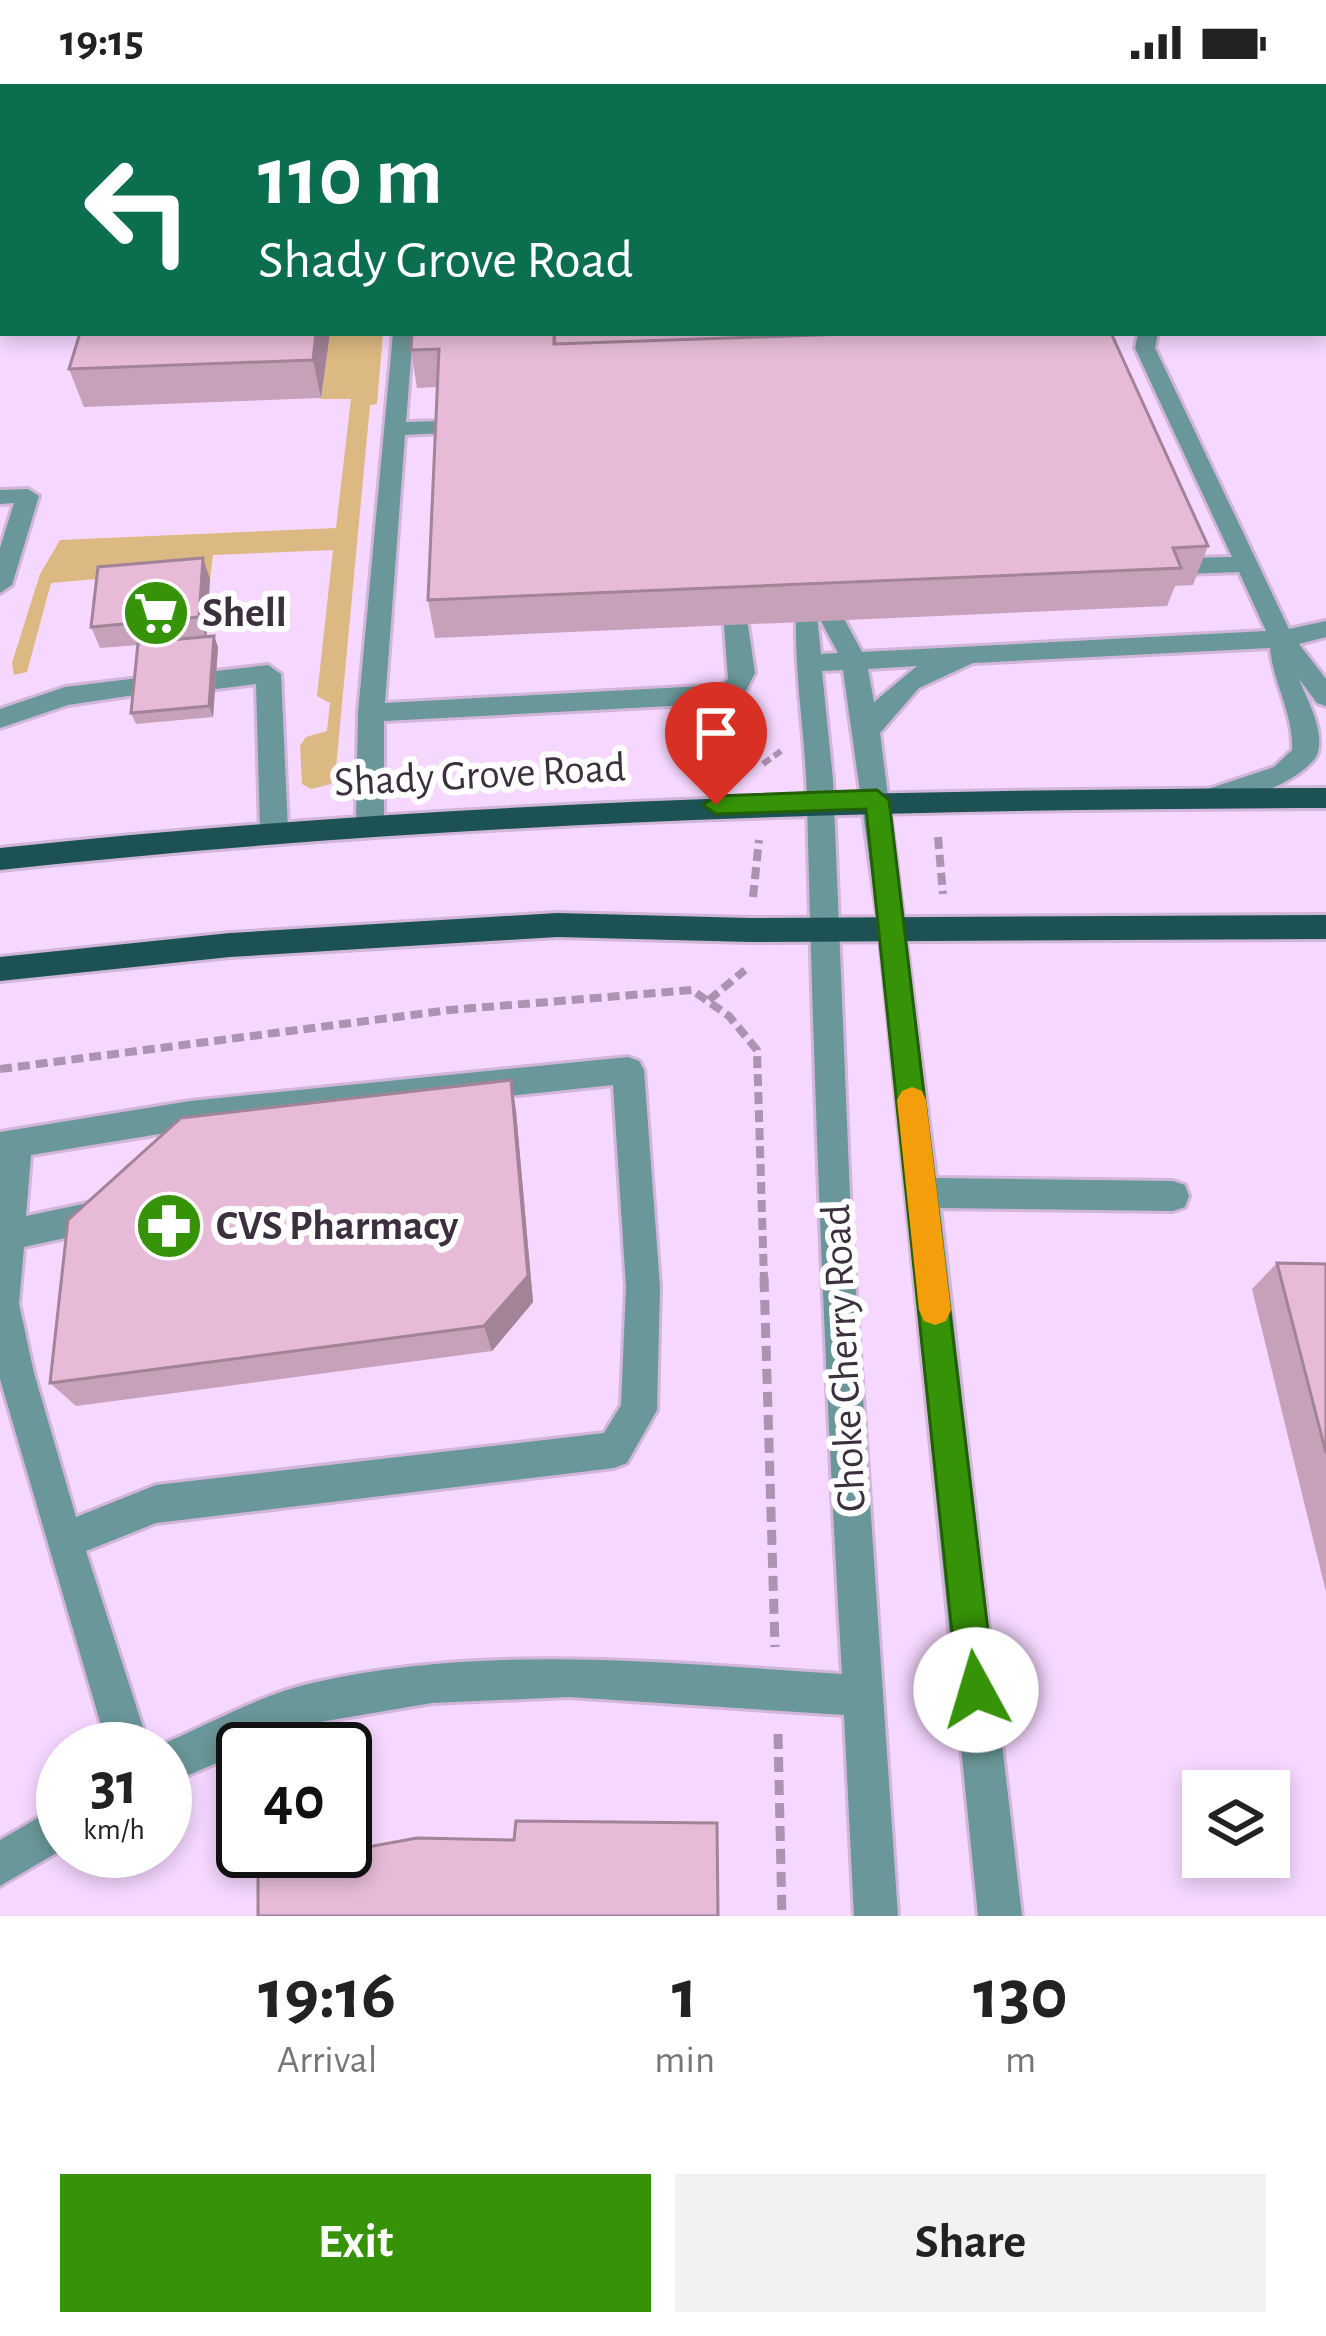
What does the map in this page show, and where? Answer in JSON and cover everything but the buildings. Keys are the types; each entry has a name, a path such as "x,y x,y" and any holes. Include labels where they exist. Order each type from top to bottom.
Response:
{"main road":[{"name":"Shady Grove Road","path":"0,860 370,822 820,800 1326,798"},
{"path":"0,969 230,945 557,925 1326,927"}],"street":[{"path":"370,822 371,713 403,336"},
{"path":"1147,336 1145,348 1160,400 1282,639 1326,697"},
{"path":"395,429 443,427"},
{"path":"0,497 28,496 0,585"},
{"path":"1184,566 1246,564"},
{"name":"Choke Cherry Road","path":"876,1916 820,929 820,800 807,662 821,622 854,660 877,800 1000,1916"},
{"path":"371,713 727,694 742,684 744,676 736,625"},
{"path":"807,662 1282,639 1326,629"},
{"path":"1212,798 1282,773 1305,753 1306,732 1285,676 1282,639"},
{"path":"867,732 885,703 911,677 971,655"},
{"path":"216,680 268,674 274,830"},
{"path":"0,719 79,693 140,687"},
{"path":"64,1541 156,1504 614,1450 639,1410 643,1287 628,1070 226,1111 8,1144 2,1304 16,1373 64,1541 121,1722"},
{"path":"191,1142 226,1111"},
{"path":"922,1193 1173,1196"},
{"path":"8,1235 92,1220 122,1205"},
{"path":"192,1752 308,1703 432,1683 569,1677 864,1696"},
{"path":"0,1865 36,1842"}],"path":[{"path":"709,1000 745,970"},
{"path":"0,1069 450,1010 692,990 744,1028 758,1050 782,1916"}],"shaded area":[{"path":"330,336 383,336 377,404 370,405 331,784 311,789 302,784 300,746 306,737 327,731 330,703 317,696 333,550 213,555 210,579 164,573 51,583 27,672 14,675 12,663 40,574 60,540 336,528 351,399 321,399"}],"slow traffic":[{"path":"912,1100 935,1310"}],"place":[{"name":"Shell","path":"156,613"},
{"name":"CVS Pharmacy","path":"169,1226"}],"route":[{"path":"716,805 877,800 976,1690"}]}
